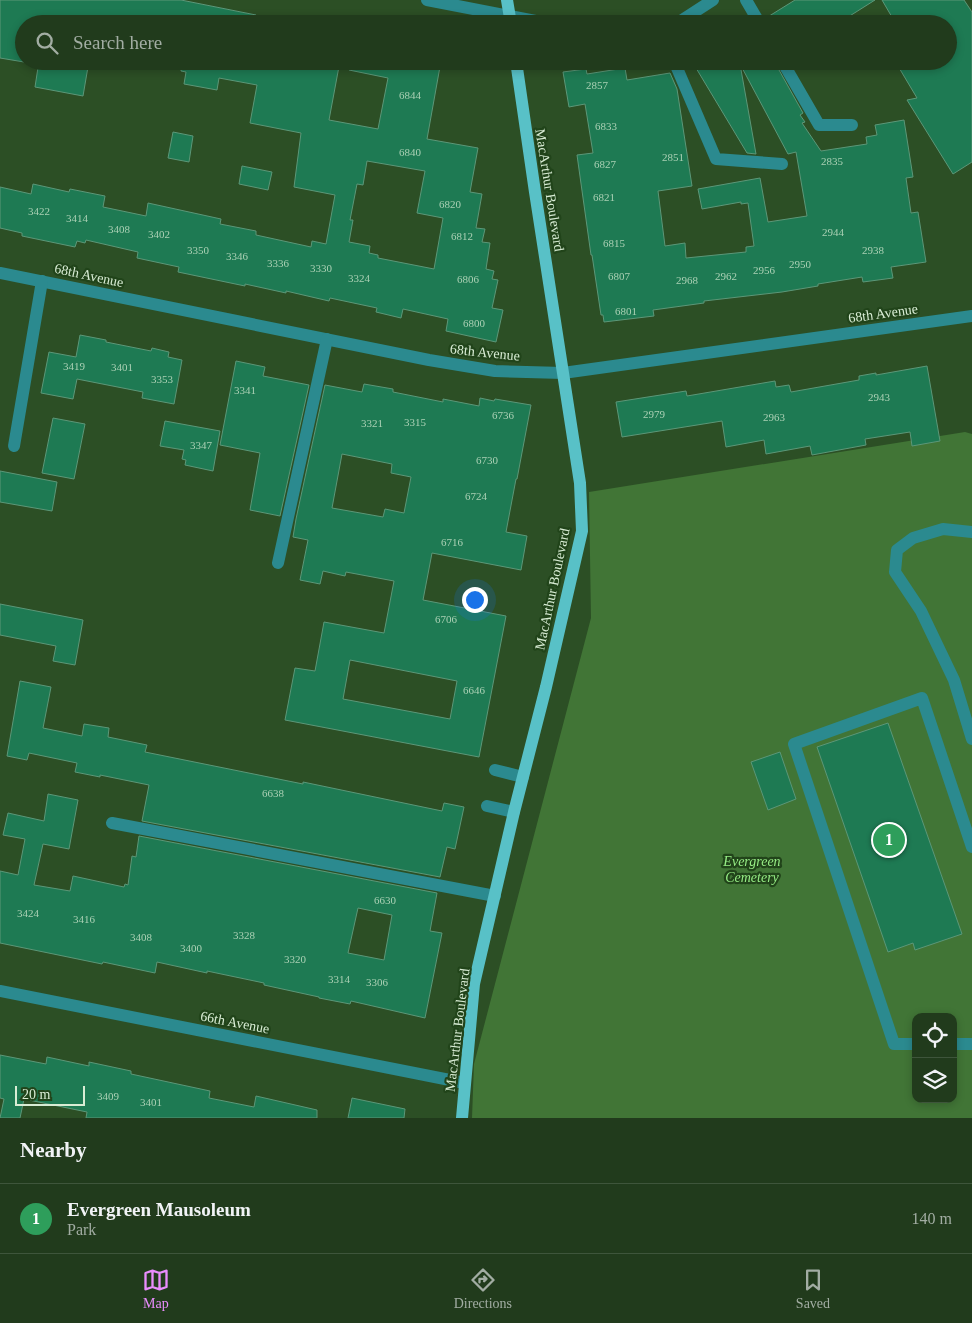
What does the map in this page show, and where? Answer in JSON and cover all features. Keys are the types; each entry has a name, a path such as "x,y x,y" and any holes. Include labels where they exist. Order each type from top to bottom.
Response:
{"main road":[{"path":"507,0 509,15"},
{"name":"MacArthur Boulevard","path":"462,1118 474,984 582,531 580,483 517,70"}],"street":[{"path":"427,0 489,15"},
{"path":"690,15 713,0"},
{"path":"746,0 755,15"},
{"path":"678,70 716,159 782,164"},
{"path":"787,70 819,125 852,125"},
{"name":"68th Avenue","path":"0,273 429,360 495,371 563,372 972,316"},
{"path":"14,446 42,281"},
{"path":"278,563 327,339"},
{"path":"972,532 943,528 913,538 897,550 896,572 921,611 954,680 972,739"},
{"path":"912,1044 894,1044 794,744 922,698 972,847"},
{"path":"495,770 523,777"},
{"path":"487,806 514,812"},
{"path":"112,823 495,896"},
{"name":"66th Avenue","path":"0,991 465,1083"},
{"path":"957,1044 972,1044"}],"green space":[{"name":"Evergreen Cemetery","path":"965,432 972,434 972,1118 472,1118 474,1064 591,618 589,492"}],"building":[{"path":"0,0 181,0 256,15 15,15 15,60 0,58"},
{"path":"795,0 875,0 851,15 771,15"},
{"path":"882,0 964,0 972,12 972,162 953,174 907,100 917,98 900,70 957,70 957,15 891,15"},
{"path":"38,70 87,70 83,96 35,87"},
{"path":"181,70 338,70 329,120 378,129 388,78 349,70 439,70 427,139 478,148 470,192 482,194 476,228 485,229 482,242 490,243 486,269 494,271 492,279 498,280 492,308 503,310 496,342 446,331 448,319 403,309 401,318 376,312 377,308 330,298 329,301 286,291 286,293 245,284 245,286 178,272 179,267 137,258 138,252 86,240 85,243 77,241 75,247 22,236 22,233 0,228 0,187 31,194 33,184 69,192 70,189 105,196 103,207 146,216 148,203 221,219 220,224 256,231 256,235 311,247 312,241 326,244 335,195 294,187 301,133 250,123 257,85 219,78 217,90 184,84 186,72","holes":["367,161 425,171 417,213 443,218 434,269 378,258 378,255 369,253 370,246 349,242 353,220 350,220 357,184 363,185"]},
{"path":"586,70 587,74 625,70 627,80 670,73 677,89 692,186 658,191 665,246 685,243 686,258 746,252 746,247 754,246 748,203 741,204 741,202 702,209 698,189 760,178 768,222 807,216 796,152 788,154 743,70 779,70 803,113 800,115 805,122 802,123 821,151 867,144 866,137 877,135 875,125 904,120 913,177 906,178 911,213 918,212 926,262 891,267 893,278 863,282 862,277 782,292 704,301 704,303 653,310 654,316 604,322 603,315 601,315 591,255 577,155 593,153 585,104 569,107 563,72"},
{"path":"697,70 741,70 756,154 747,153"},
{"path":"173,132 193,136 189,162 168,158"},
{"path":"242,166 272,172 268,190 239,184"},
{"path":"80,335 151,351 152,348 169,352 168,357 182,360 174,404 142,398 143,392 77,379 73,399 41,393 49,352 76,357"},
{"path":"236,361 265,367 263,376 309,385 280,516 250,510 260,453 220,445"},
{"path":"927,366 940,441 912,446 910,432 865,439 866,445 812,455 810,446 766,454 764,440 726,447 722,421 622,437 616,402 686,391 687,396 775,381 776,387 789,385 791,392 859,380 859,376"},
{"path":"364,384 393,389 393,392 443,402 443,399 479,406 480,398 531,405 506,532 527,536 521,570 432,553 423,600 506,616 479,757 285,720 295,668 315,671 324,622 384,633 394,581 346,572 345,576 323,571 320,584 300,580 308,540 293,537 325,385 362,392","holes":["342,454 392,464 391,473 411,477 404,513 385,509 383,517 332,508","350,660 457,681 450,719 343,699"]},
{"path":"53,418 85,424 74,479 42,473"},
{"path":"165,421 220,431 213,471 185,465 186,460 182,459 184,450 160,446"},
{"path":"0,471 57,482 52,511 0,502"},
{"path":"0,604 83,620 75,665 53,661 56,646 0,635"},
{"path":"20,681 51,687 43,728 82,736 84,724 109,728 108,737 147,745 145,752 442,811 444,803 464,807 455,849 447,847 440,877 142,821 149,785 75,772 77,763 29,753 27,760 7,756"},
{"path":"888,723 962,934 915,950 913,943 888,952 817,747"},
{"path":"780,752 796,799 768,810 751,762"},
{"path":"48,794 78,800 69,849 43,844 34,885 70,891 73,876 124,887 125,884 128,885 132,856 136,857 139,836 437,893 430,931 442,933 425,1018 351,1001 350,1004 319,998 264,985 264,983 157,962 155,973 0,943 0,871 18,875 25,839 3,835 8,813 44,821","holes":["358,908 392,915 384,960 348,953"]},
{"path":"0,1055 46,1064 47,1057 89,1066 89,1062 131,1071 131,1074 210,1091 209,1098 254,1107 256,1096 317,1110 317,1118 86,1118 87,1112 24,1099 20,1118 0,1118 4,1099 0,1098"},
{"path":"352,1098 405,1109 404,1118 348,1118"}],"place":[{"name":"Evergreen Mausoleum","path":"889,840"}]}
